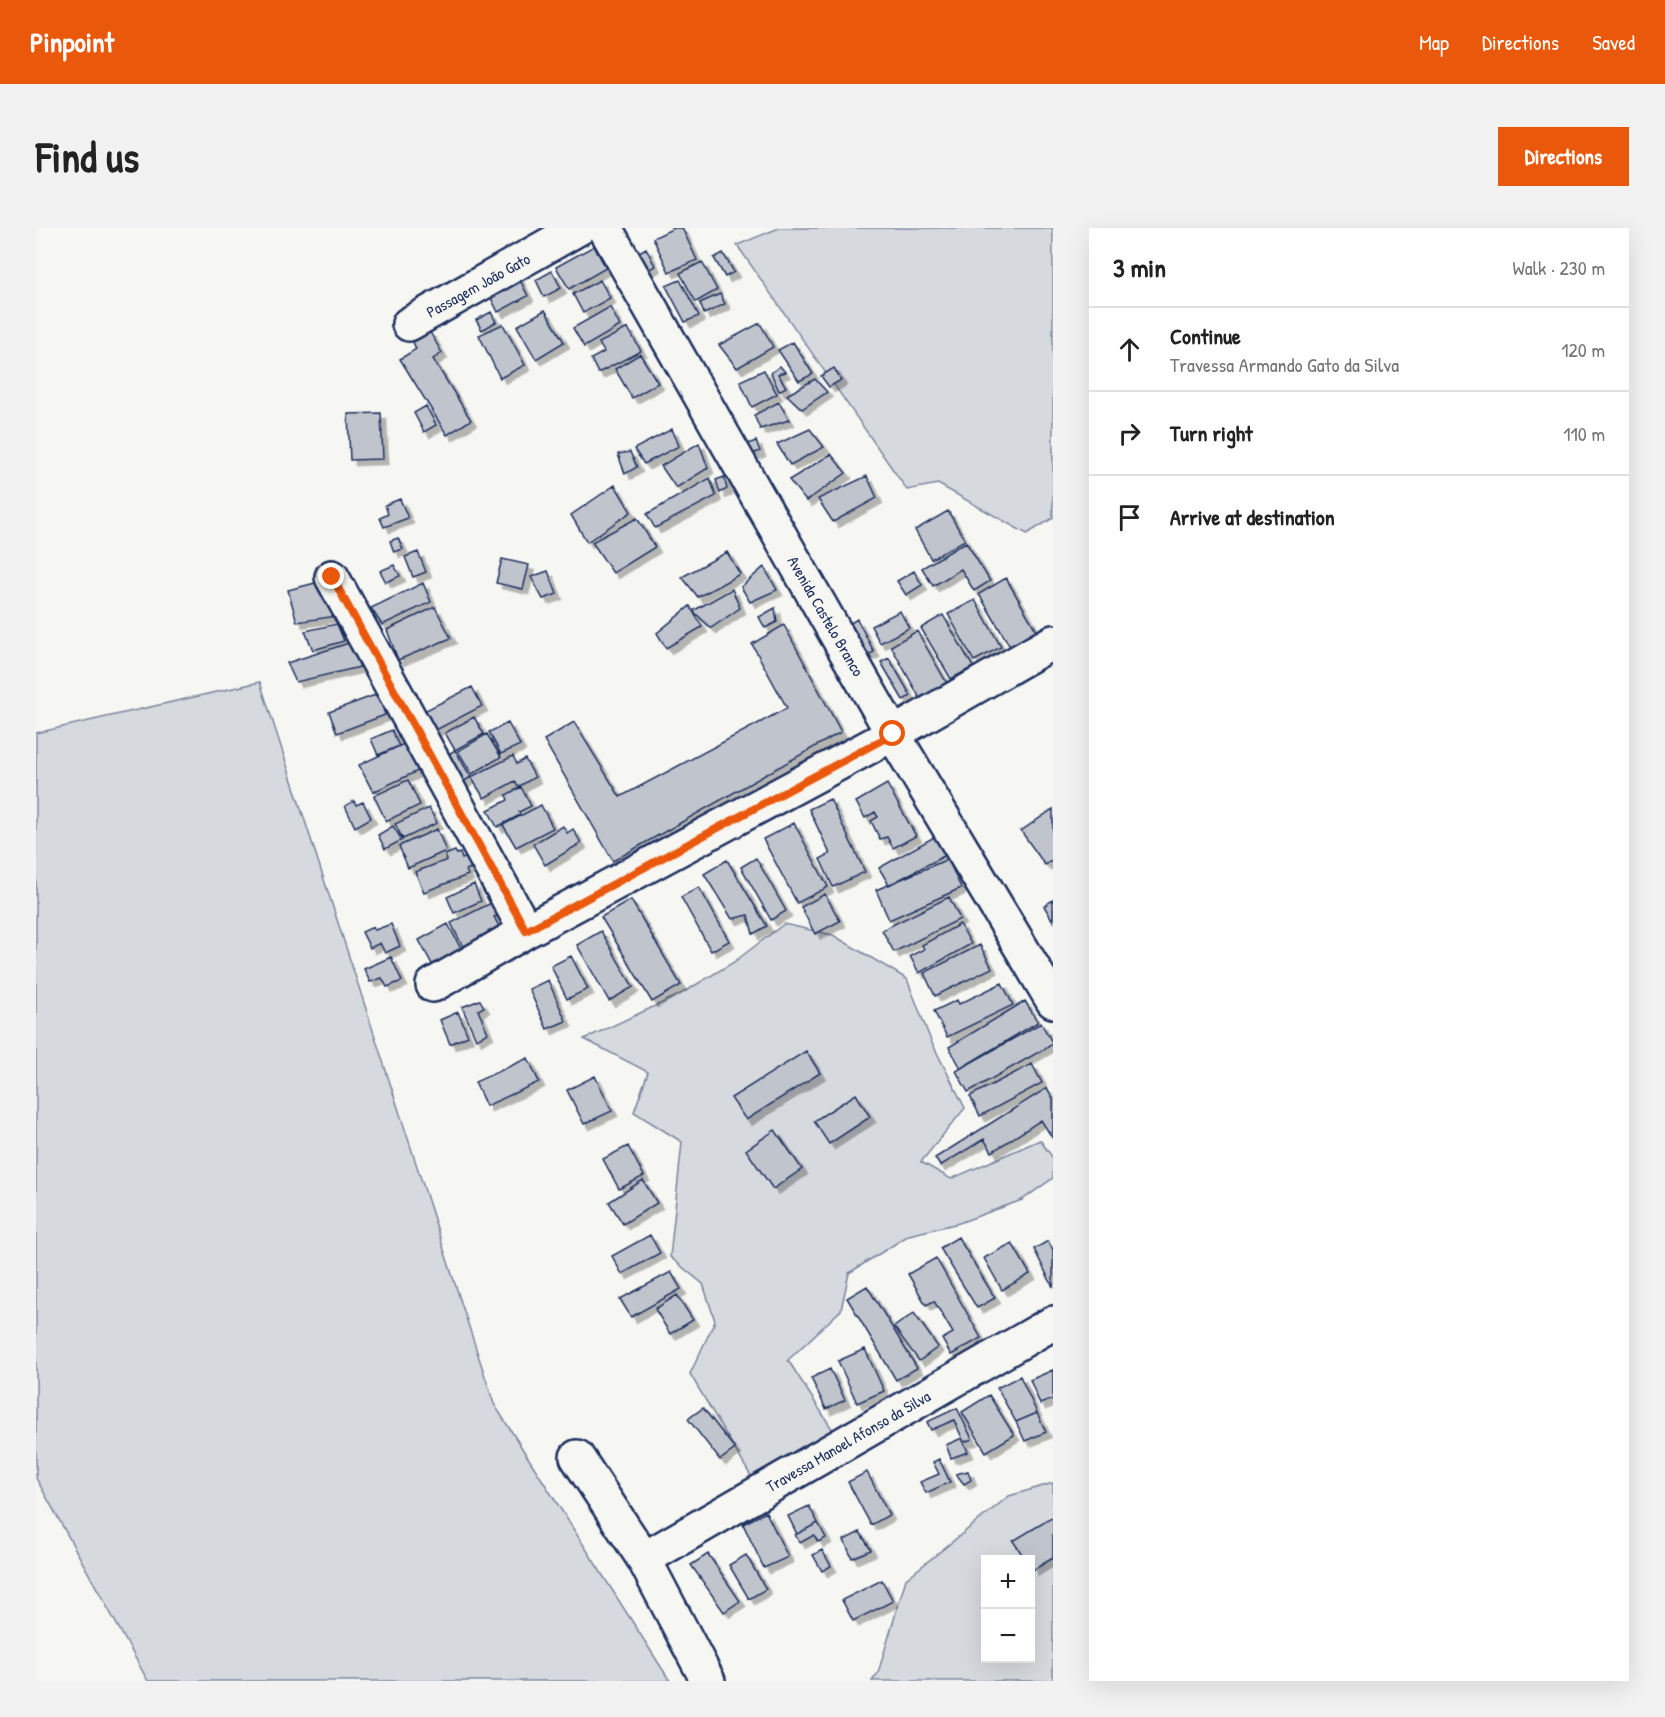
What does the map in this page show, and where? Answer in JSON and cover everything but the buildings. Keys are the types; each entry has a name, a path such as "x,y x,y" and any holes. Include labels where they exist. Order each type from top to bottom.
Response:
{"street":[{"name":"Passagem João Gato","path":"409,324 579,228"},
{"name":"Avenida Castelo Branco","path":"605,228 893,734 1053,1001"},
{"path":"332,577 526,931"},
{"path":"433,985 526,931 893,734 1053,642"},
{"name":"Travessa Manoel Afonso da Silva","path":"644,1559 1053,1323"},
{"path":"577,1457 644,1559 708,1681"}],"shaded area":[{"path":"779,228 1053,228 1053,518 1027,534 938,484 907,490 737,245"},
{"path":"260,682 494,1404 670,1681 148,1681 36,1478 36,733"},
{"path":"784,924 833,935 907,979 931,1041 965,1108 921,1162 951,1179 1040,1140 1053,1158 1053,1178 1022,1200 959,1223 909,1235 849,1273 841,1310 788,1360 834,1432 752,1478 690,1374 715,1321 703,1284 670,1257 682,1142 634,1112 648,1072 584,1039 679,995 734,962"},
{"path":"1053,1483 1053,1681 872,1681 878,1673 906,1579 1009,1496"}],"route":[{"path":"332,577 526,931 893,734"}]}
